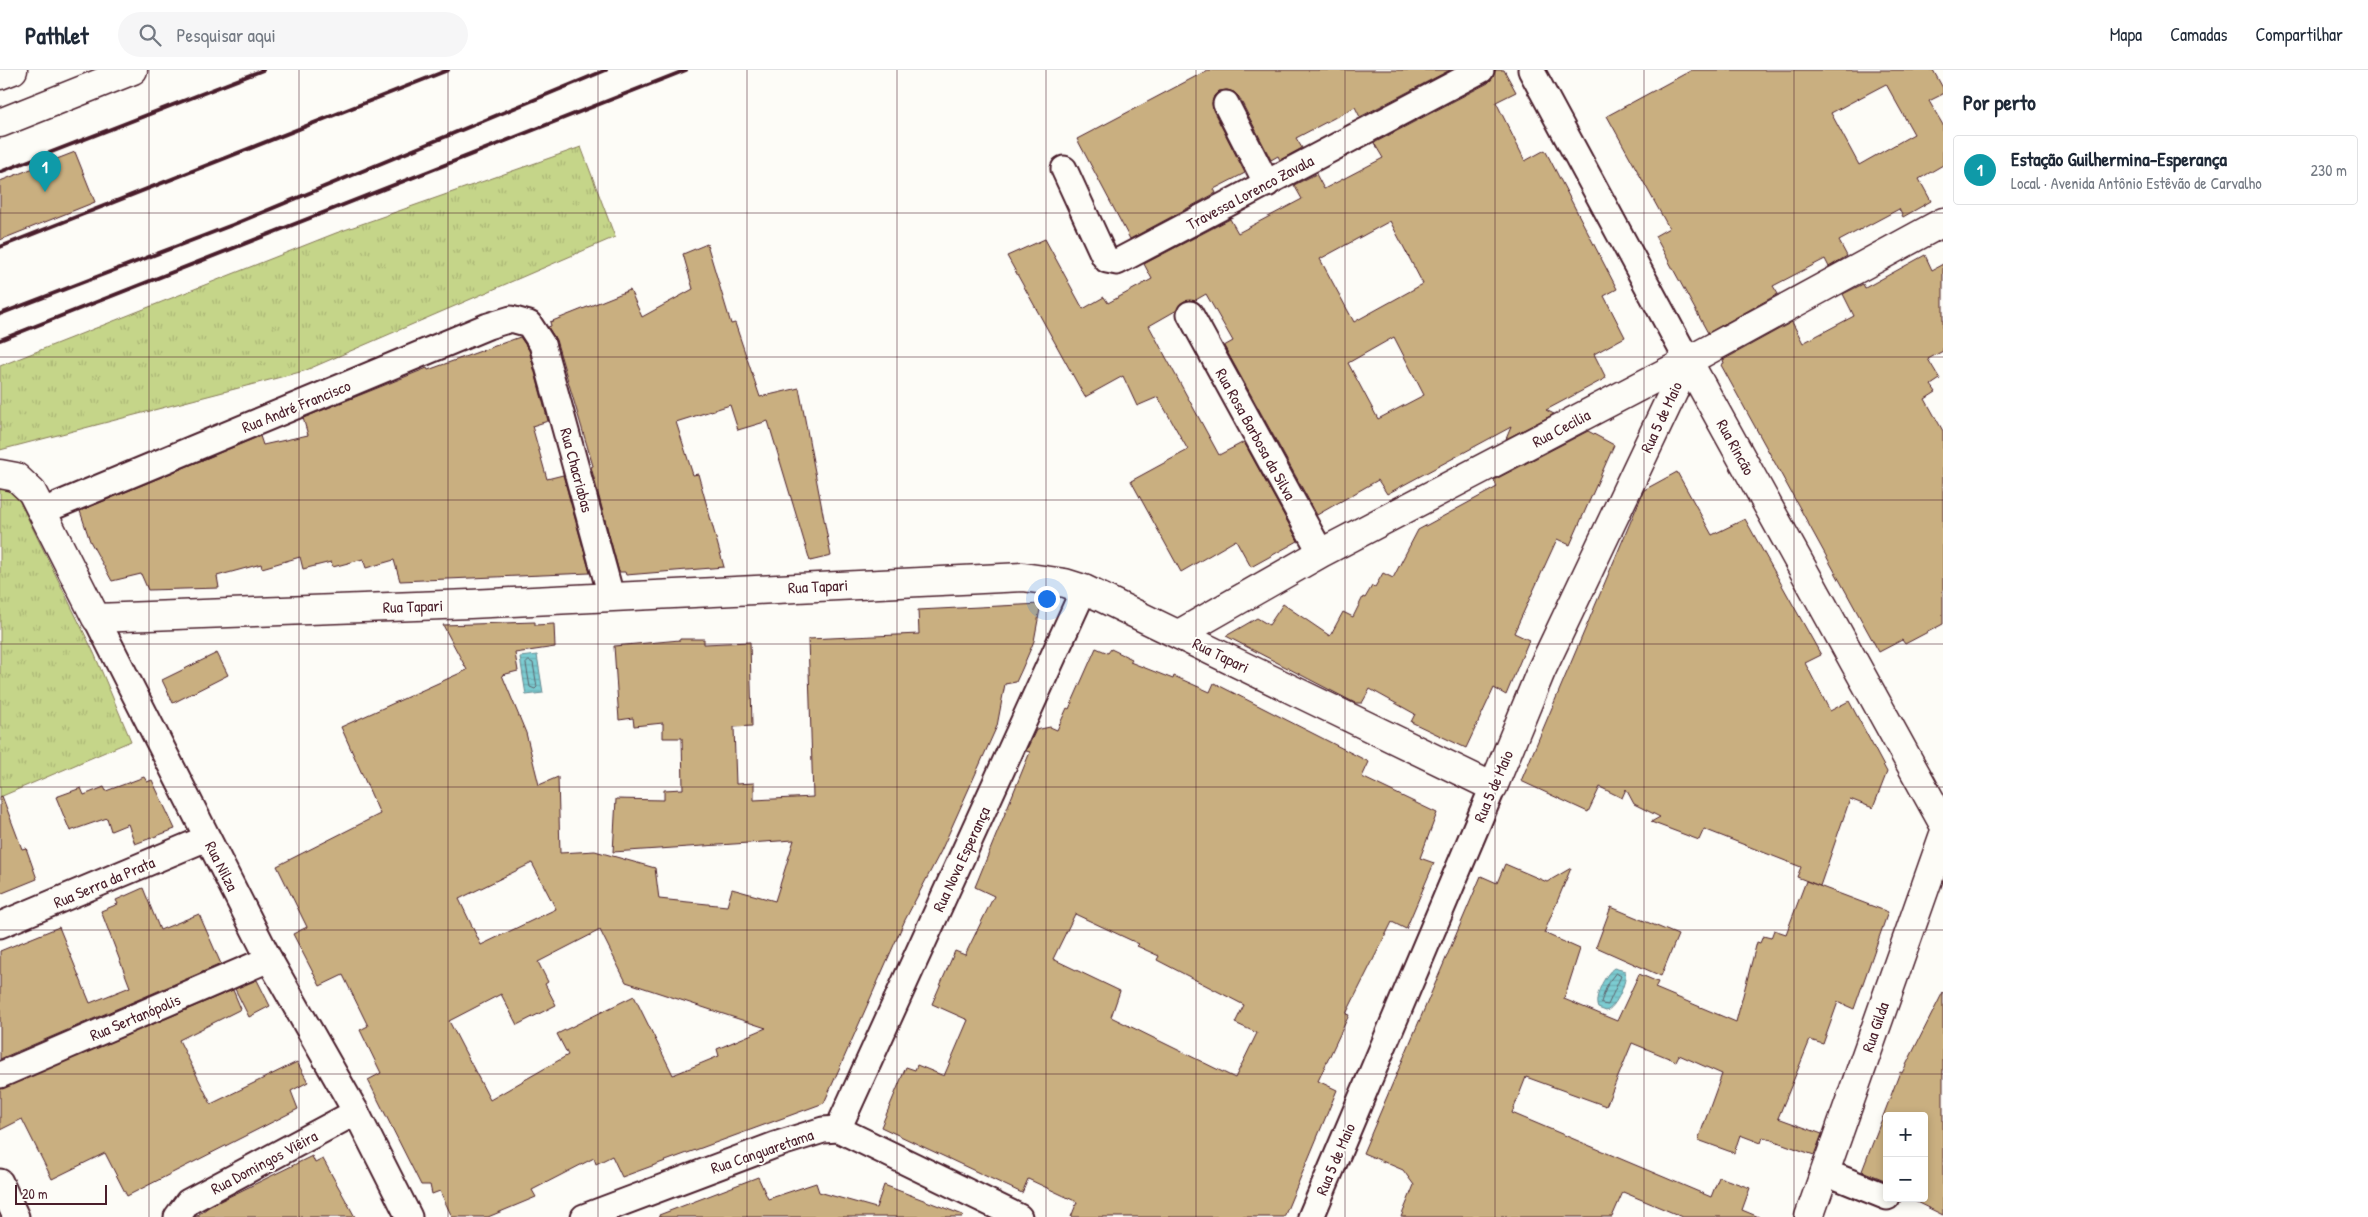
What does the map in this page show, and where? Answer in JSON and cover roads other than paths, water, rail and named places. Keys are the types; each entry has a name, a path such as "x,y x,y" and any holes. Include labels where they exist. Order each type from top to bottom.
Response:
{"main road":[{"path":"0,75 12,70"},
{"path":"0,123 133,70"},
{"name":"Rua Cecilia","path":"1179,634 1322,553 1688,361 1943,222"},
{"name":"Rua 5 de Maio","path":"1493,787 1541,671 1688,361"},
{"name":"Rua Rincão","path":"1688,361 1943,823"},
{"name":"Rua Nilza","path":"0,474 10,474 25,483 43,511 96,618"},
{"name":"Rua Tapari","path":"96,618 470,604 1023,577 1065,583 1084,589 1493,787"},
{"name":"Rua Gilda","path":"1809,1217 1943,837"}],"street":[{"name":"Travessa Lorenco Zavala","path":"1064,169 1104,256 1108,260 1117,262 1481,70"},
{"name":"Rua Rincão","path":"1531,70 1688,361"},
{"path":"1226,104 1267,184"},
{"name":"Rua Rosa Barbosa da Silva","path":"1190,314 1322,553"},
{"name":"Rua André Francisco","path":"43,511 488,326 511,320 529,324 542,344"},
{"name":"Rua Chacriabas","path":"542,344 611,596"},
{"name":"Rua Nova Esperança","path":"838,1129 1084,589"},
{"name":"Rua Nilza","path":"96,618 269,959 356,1112 408,1217"},
{"name":"Rua 5 de Maio","path":"1311,1217 1493,787"},
{"name":"Rua Serra da Prata","path":"0,925 207,838"},
{"name":"Rua Sertanópolis","path":"0,1075 269,959"},
{"name":"Rua Domingos Viêira","path":"177,1217 188,1202 356,1112"},
{"path":"838,1129 1019,1217"},
{"name":"Rua Canguaretama","path":"584,1217 775,1144 823,1130 838,1129"},
{"path":"1825,1172 1883,1195"},
{"path":"0,1182 16,1217"}],"water":[{"path":"537,655 543,693 526,695 520,657"},
{"path":"1614,968 1625,971 1625,981 1614,1005 1606,1011 1598,1008 1597,998 1604,981"}],"railway":[{"path":"0,172 263,70"},
{"path":"0,247 448,70"},
{"path":"0,314 232,225 606,70"},
{"path":"0,340 686,70"}],"place":[{"name":"Estação Guilhermina-Esperança","path":"45,192"}]}
